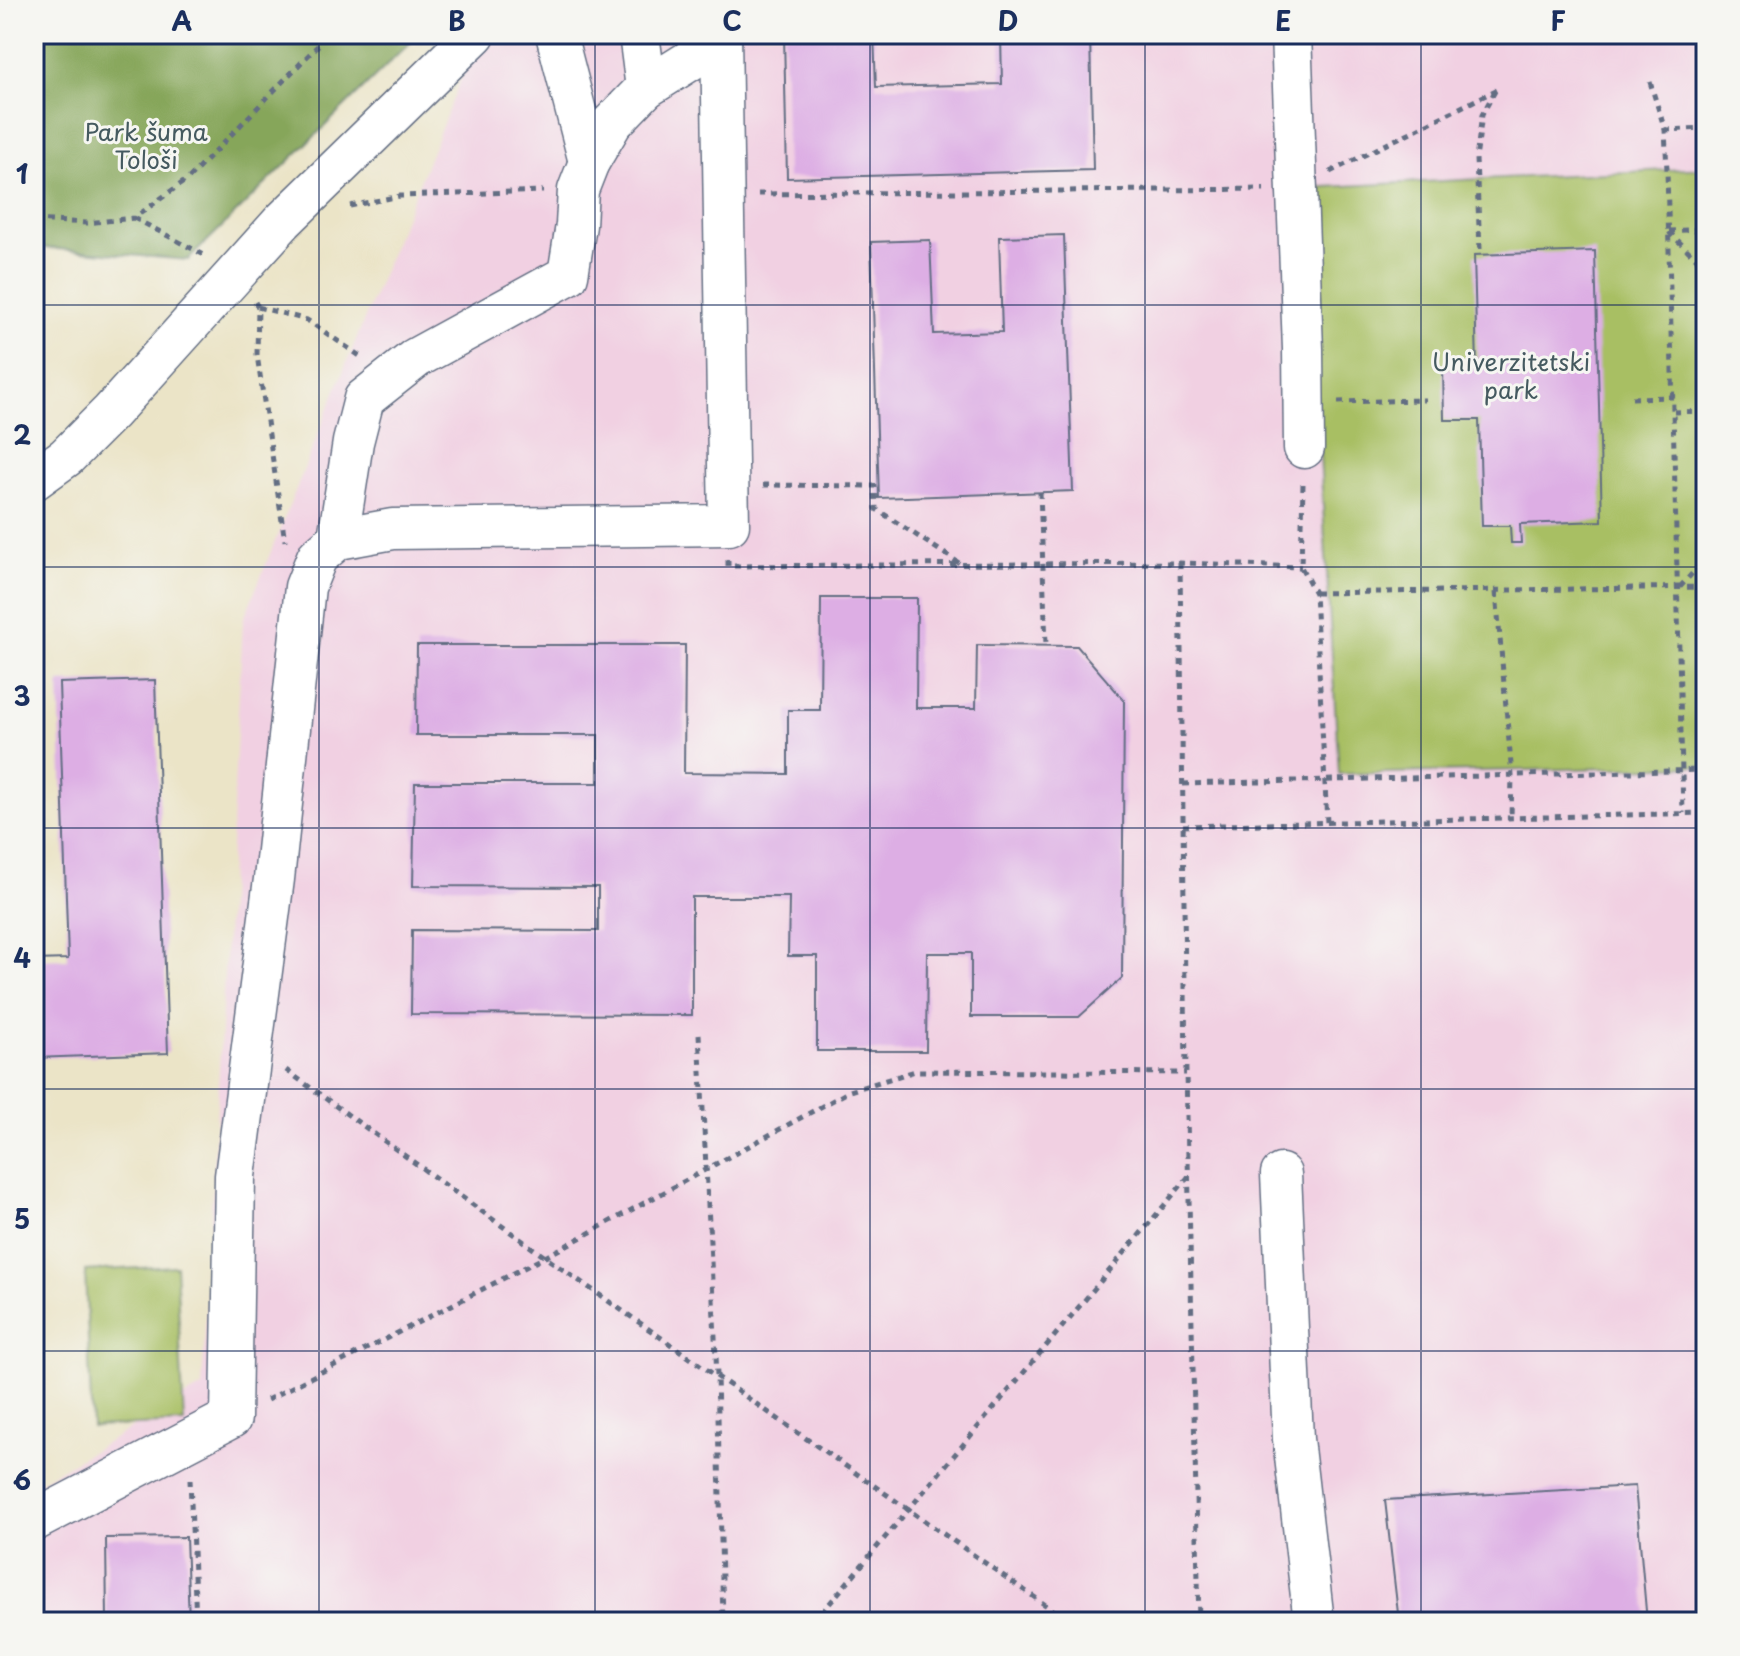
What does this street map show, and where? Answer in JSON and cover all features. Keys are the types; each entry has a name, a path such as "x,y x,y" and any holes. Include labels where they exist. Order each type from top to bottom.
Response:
{"lane":[{"path":"34,480 66,457 111,412 283,221 475,34"},
{"path":"556,34 584,176"},
{"path":"639,34 646,88"},
{"path":"1291,34 1304,448"},
{"path":"338,539 353,442 364,399 416,358 568,275 584,176 612,123 646,88 721,38"},
{"path":"34,1521 231,1418 235,1176 274,879 305,587 317,557 338,539 393,529 729,525 721,38"},
{"path":"1281,1174 1293,1439 1314,1622"}],"path":[{"path":"34,220 87,223 134,218 189,178 329,34"},
{"path":"1650,82 1665,130 1683,813"},
{"path":"725,194 1296,188 1496,90 1482,115 1476,159 1480,249"},
{"path":"1665,130 1706,128"},
{"path":"341,208 400,196 584,176"},
{"path":"134,218 236,273"},
{"path":"1668,231 1706,229"},
{"path":"1668,231 1706,268"},
{"path":"286,543 257,355 258,307 307,320 391,378"},
{"path":"1632,398 1673,397"},
{"path":"1304,402 1425,400"},
{"path":"1674,412 1706,411"},
{"path":"1304,448 1301,567 1315,593 1327,823"},
{"path":"728,484 875,486 876,509 960,564"},
{"path":"1040,492 1046,645"},
{"path":"729,525 728,566 1180,563 1301,567"},
{"path":"1679,588 1706,558"},
{"path":"1180,563 1186,1073 1199,1622"},
{"path":"1315,593 1706,587"},
{"path":"1496,592 1512,776 1511,818"},
{"path":"1183,784 1706,770"},
{"path":"1183,826 1706,813"},
{"path":"699,1034 717,1375 723,1622"},
{"path":"252,1047 545,1257 1070,1622"},
{"path":"231,1418 545,1257 850,1091 915,1071 1186,1073"},
{"path":"814,1622 1189,1176"},
{"path":"189,1440 196,1622"}],"shaded area":[{"path":"479,34 1706,34 1706,1622 34,1622 34,1485 202,1387 243,621"}],"green space":[{"name":"Park šuma Tološi","path":"34,34 419,34 188,260 34,247"},
{"name":"Univerzitetski park","path":"1706,168 1706,766 1339,774 1304,188"},
{"path":"176,1266 184,1423 92,1427 85,1271"}],"building":[{"path":"784,34 874,34 876,87 1002,84 1001,34 1090,34 1093,170 787,178"},
{"path":"1064,235 1073,491 879,498 871,242 930,240 934,334 1002,332 999,237"},
{"path":"1595,251 1602,521 1520,524 1521,543 1511,543 1510,526 1482,526 1479,420 1444,420 1443,368 1477,367 1474,255"},
{"path":"821,598 917,598 916,708 976,708 977,645 1077,646 1124,700 1122,978 1079,1017 971,1017 971,953 927,953 926,1051 817,1051 817,956 788,956 789,897 692,897 692,1015 411,1014 412,930 598,931 598,887 413,886 415,783 598,783 598,735 416,735 417,645 685,645 684,773 788,774 788,710 820,710"},
{"path":"155,680 168,1053 34,1058 34,960 68,959 59,683"},
{"path":"1635,1486 1647,1622 1399,1622 1385,1500"},
{"path":"186,1537 189,1622 107,1622 106,1538"}]}
